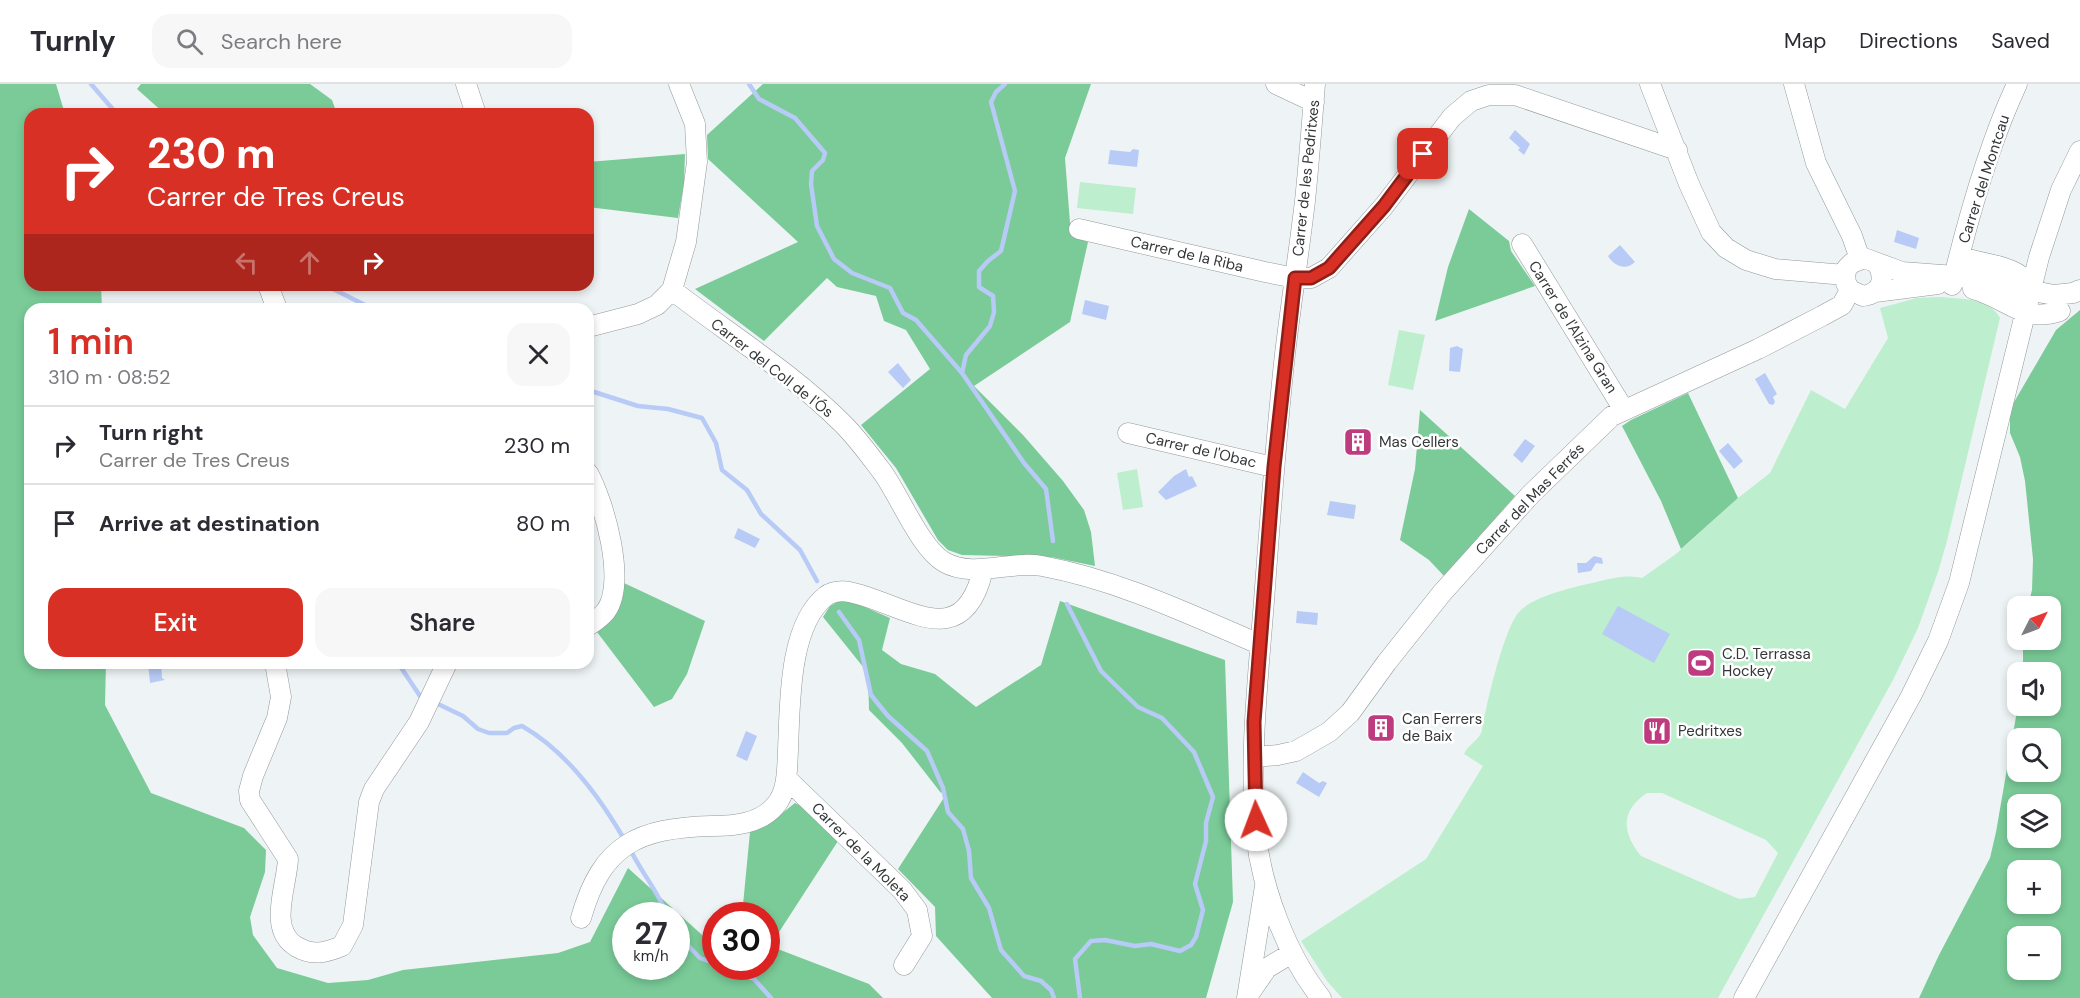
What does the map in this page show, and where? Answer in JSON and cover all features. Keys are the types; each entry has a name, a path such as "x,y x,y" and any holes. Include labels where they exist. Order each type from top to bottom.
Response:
{"street":[{"path":"466,84 475,108"},
{"path":"594,325 638,314 657,305 672,290 686,242 697,162 694,124 679,84"},
{"path":"1276,84 1315,93"},
{"path":"1650,84 1711,232 1726,248 1746,260 1775,269 1848,283"},
{"path":"1794,84 1816,163 1852,236 1869,261 1882,272 1880,287 1875,292"},
{"name":"Carrer del Montcau","path":"1954,281 1968,259 1986,163 2017,84"},
{"name":"Carrer de les Pedritxes","path":"1315,93 1274,467 1259,644 1254,757 1256,836 1266,880 1280,927 1292,953 1305,979 1322,998"},
{"path":"1295,278 1311,278 1329,268 1384,206 1452,117 1471,101 1489,96 1515,95 1677,150"},
{"path":"1744,998 1911,696 1938,641 1959,583 2039,257 2061,190 2080,152"},
{"name":"Carrer de la Riba","path":"1079,229 1295,278"},
{"name":"Carrer de l'Alzina Gran","path":"1522,244 1624,410"},
{"path":"1968,259 2014,269 2024,267 2039,257"},
{"path":"2039,257 2050,285 2071,299"},
{"path":"2071,299 2019,287 1954,281 1910,273 1869,261 1852,262 1847,268 1848,283 1856,294 1863,296 1875,292 1954,281 2025,313 2043,316 2071,299"},
{"path":"2003,268 2023,277 2030,291"},
{"name":"Carrer del Mas Ferrés","path":"1254,757 1296,751 1329,732 1350,713 1442,593 1556,468 1602,424 1624,410 1758,349 1842,305 1848,283"},
{"name":"Carrer del Coll de l'Ós","path":"672,290 791,379 844,425 863,446 888,481 923,542 934,556 947,564 983,570 1039,566 1077,574 1150,598 1259,644"},
{"path":"2016,348 2028,331 2071,299"},
{"name":"Carrer de l'Obac","path":"1128,433 1274,467"},
{"path":"594,489 610,538 614,570 613,591 606,610 594,621"},
{"path":"581,918 593,884 604,866 619,850 638,837 694,827 732,826 763,816 776,806 785,789 791,692 799,642 809,616 827,595 846,591 920,616 943,619 958,615 970,603 979,586 983,570"},
{"path":"276,669 281,697 277,718 253,776 249,792 250,800 288,859 281,908 282,931 289,943 312,954 327,952 342,946 352,925 369,802 374,789 419,722 444,669"},
{"name":"Carrer de la Moleta","path":"786,778 902,890 917,910 922,936 904,965"},
{"name":"Carrer de les Pedritxes","path":"1247,997 1266,880"},
{"name":"Carrer de les Pedritxes","path":"1247,997 1266,968 1292,953"}],"green space":[{"path":"0,84 56,84 63,108 24,108 24,291 101,291 102,303 24,303 24,669 106,669 105,705 151,793 244,828 266,850 265,872 250,917 253,935 277,968 328,983 368,980 403,970 558,953 590,942 628,868 666,902 612,902 612,980 690,980 690,924 702,935 702,980 780,980 780,950 869,984 883,998 0,998"},
{"path":"141,84 310,84 332,100 335,108 158,108 137,89"},
{"path":"763,84 1091,84 1065,158 1071,236 1088,242 1070,322 974,386 1023,435 1063,481 1084,510 1091,532 1095,566 1051,557 962,555 948,550 938,540 896,468 861,425 930,369 906,330 884,321 876,296 837,287 827,278 764,341 695,289 798,242 708,159 707,135"},
{"path":"685,154 684,183 678,218 594,208 594,162"},
{"path":"1080,182 1136,188 1133,214 1077,208"},
{"path":"1469,209 1509,241 1511,251 1535,286 1435,321 1448,267"},
{"name":"C.D. Terrassa Hockey","path":"1917,298 1973,300 1989,306 2000,318 1947,541 1918,628 1893,680 1718,998 1342,998 1327,981 1301,941 1426,859 1483,766 1464,754 1482,731 1502,650 1507,634 1519,612 1540,598 1568,589 1620,577 1642,578 1676,554 1738,498 1770,473 1811,390 1845,409 1888,338 1880,308","holes":["1647,793 1662,793 1766,840 1778,853 1755,897 1739,899 1641,856 1627,830 1628,815 1638,800"]},
{"path":"2080,310 2080,998 1919,998 1990,858 2007,768 2007,782 2061,782 2061,728 2014,728 2016,716 2061,716 2061,662 2023,662 2023,650 2061,650 2061,596 2030,596 2033,559 2025,481 2020,457 2010,433 2010,409 2056,330"},
{"path":"1399,330 1425,335 1413,390 1388,385"},
{"path":"1688,393 1738,498 1681,549 1661,501 1622,426"},
{"path":"1420,410 1515,496 1444,576 1429,560 1400,540 1415,469"},
{"path":"1137,469 1143,507 1123,510 1117,473"},
{"path":"624,583 705,621 687,674 672,699 654,707 597,632 621,601"},
{"path":"841,600 851,601 890,618 882,650 901,664 935,674 976,707 1041,665 1060,601 1225,660 1233,902 1206,998 992,998 936,936 935,907 898,869 945,796 902,743 869,710 868,673 823,617 830,606"},
{"path":"795,803 803,807 838,841 780,931 780,902 743,902 750,832 767,825"}],"water":[{"path":"1515,130 1530,144 1524,155 1509,138"},
{"path":"1133,149 1139,150 1137,167 1108,164 1110,150 1130,152"},
{"path":"1897,230 1919,238 1916,249 1894,242"},
{"path":"1620,245 1635,262 1632,265 1620,266 1608,256"},
{"path":"1085,300 1109,306 1106,320 1082,314"},
{"path":"1457,346 1463,349 1460,372 1449,371 1450,348"},
{"path":"898,363 911,380 903,388 888,372"},
{"path":"1765,373 1777,394 1773,397 1775,402 1773,405 1769,404 1755,379"},
{"path":"1525,439 1535,446 1522,463 1513,455"},
{"path":"1728,443 1743,461 1734,469 1719,451"},
{"path":"1186,469 1189,477 1192,476 1197,486 1166,500 1158,492 1174,476"},
{"path":"1330,501 1356,505 1354,519 1327,515"},
{"path":"738,528 760,539 755,548 734,538"},
{"path":"1594,556 1602,558 1603,564 1596,563 1591,571 1578,573 1577,563 1586,563"},
{"path":"1618,606 1670,634 1654,663 1602,634"},
{"path":"1297,611 1318,613 1317,625 1296,623"},
{"path":"149,669 161,669 162,678 165,680 150,683"},
{"path":"746,731 757,736 747,761 736,756"},
{"path":"1303,772 1319,783 1323,781 1327,783 1319,797 1296,783"}],"waterway":[{"path":"91,84 112,108"},
{"path":"749,84 759,99 795,118 825,153 823,160 812,171 811,184 817,226 834,259 852,273 890,288 903,313 916,320 962,373"},
{"path":"1005,84 996,92 991,102 1015,191 1001,251 979,271 979,287 993,296 994,312 990,326 966,355 962,373 1024,463 1046,489 1053,541"},
{"path":"337,291 361,303"},
{"path":"594,392 638,406 668,409 702,418 716,443 722,470 747,490 761,514 800,550 817,581"},
{"path":"1067,604 1101,671 1138,707 1162,718 1194,752 1213,797 1206,823 1206,841 1195,884 1203,910 1196,937 1191,945 1180,951 1151,944 1135,946 1105,940 1091,941 1075,959 1080,998"},
{"path":"839,612 859,640 871,695 888,716 927,751 943,788 948,812 963,829 969,851 971,878 989,908 1001,950 1024,976 1041,981 1051,990 1054,998"},
{"path":"402,669 420,696"},
{"path":"438,704 463,716 478,729 489,733 507,733 522,726 538,736 567,761 580,776 604,807 624,839"},
{"path":"630,849 661,902"},
{"path":"690,948 702,959"},
{"path":"755,980 771,998"}],"place":[{"name":"Mas Cellers","path":"1358,442"},
{"name":"C.D. Terrassa Hockey","path":"1701,663"},
{"name":"Can Ferrers de Baix","path":"1381,728"},
{"name":"Pedritxes","path":"1657,731"}],"route":[{"path":"1256,820 1254,722 1259,644 1285,352 1295,278 1311,278 1329,268 1384,206 1423,154"}]}
